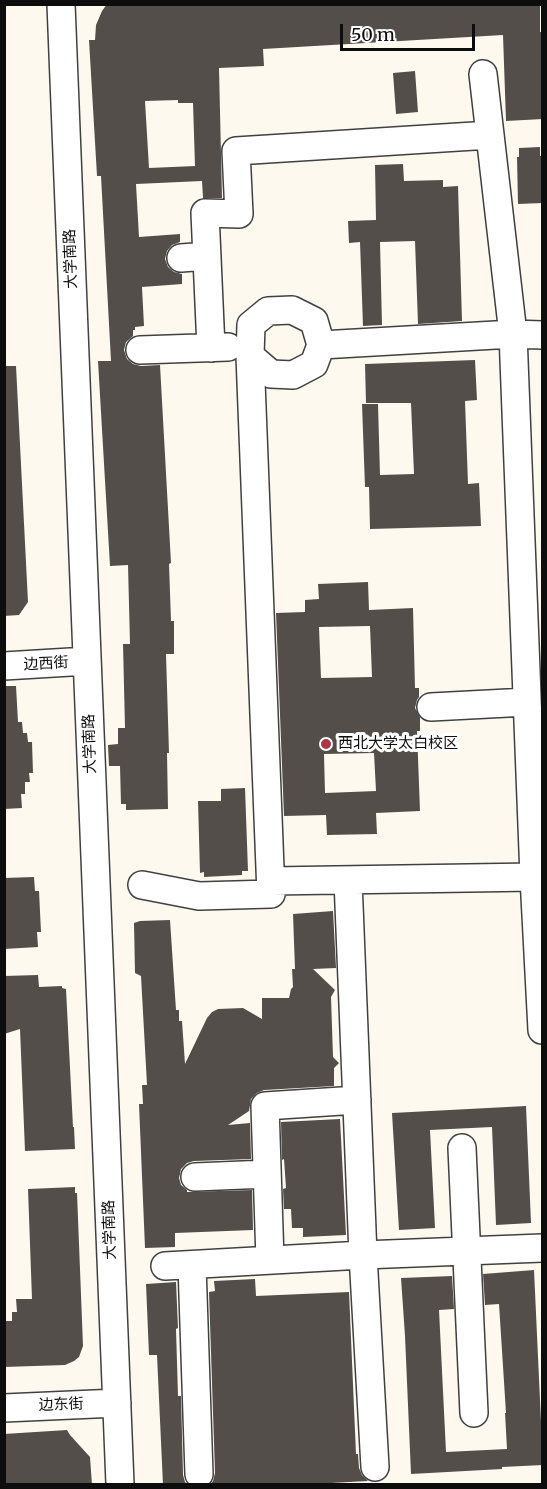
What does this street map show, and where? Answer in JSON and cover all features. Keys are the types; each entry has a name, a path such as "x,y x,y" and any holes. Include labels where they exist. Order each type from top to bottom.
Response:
{"street":[{"name":"大学南路","path":"61,4 120,1485"},
{"path":"483,74 513,334 532,568 527,702 538,876 543,1030"},
{"path":"212,348 205,213 239,214 236,151 490,135"},
{"path":"181,258 207,256"},
{"path":"140,350 212,348 250,351 271,374 293,375 314,364 321,345 315,321 292,310 268,311 251,325 250,351 272,894 199,896 142,885"},
{"path":"321,345 543,334"},
{"name":"边西街","path":"4,666 87,662"},
{"path":"431,707 527,702"},
{"path":"271,881 538,876"},
{"path":"348,880 363,1255 375,1467"},
{"path":"270,1260 265,1106 357,1100"},
{"path":"462,1148 474,1413"},
{"path":"195,1177 267,1174"},
{"path":"165,1266 543,1248"},
{"path":"192,1265 199,1474"},
{"name":"边东街","path":"4,1408 117,1403"}],"building":[{"path":"107,4 540,4 540,32 543,32 543,50 541,50 543,119 506,121 503,35 263,49 264,66 219,68 222,198 203,198 202,181 136,184 139,237 180,234 180,242 172,245 165,259 168,267 182,274 182,284 142,287 144,326 135,327 133,336 126,342 124,350 127,359 133,364 160,365 171,563 169,564 171,621 174,621 174,654 166,654 168,809 126,810 126,804 121,804 120,766 109,766 108,745 118,744 118,728 125,728 123,644 130,644 128,565 110,566 98,361 111,361 101,176 97,176 89,40 95,40 96,25","holes":["178,100 178,103 193,103 195,166 149,168 145,101"]},
{"path":"415,71 418,112 396,114 393,73"},
{"path":"540,147 540,156 543,156 543,203 518,204 517,157 519,157 519,148"},
{"path":"403,164 404,181 443,180 443,187 458,186 462,321 418,324 415,241 380,242 382,325 363,326 360,242 349,243 348,221 376,220 375,165"},
{"path":"475,360 477,400 465,401 468,484 479,483 481,526 370,529 369,487 365,487 362,404 378,404 380,475 414,474 411,403 366,403 365,364"},
{"path":"4,366 16,366 28,602 19,615 4,616"},
{"path":"368,582 369,610 413,608 415,688 419,688 415,708 420,717 420,731 417,731 420,811 376,813 377,834 327,835 326,815 284,816 276,613 305,612 305,600 319,599 318,584","holes":["370,626 372,677 321,678 319,627","374,753 376,791 325,793 324,754"]},
{"path":"4,686 16,686 18,722 22,722 23,733 27,733 28,742 32,742 33,773 29,773 30,782 25,782 25,794 21,794 22,808 4,809"},
{"path":"245,788 248,871 242,871 242,875 204,877 204,872 200,873 198,801 221,801 221,789"},
{"path":"34,877 35,891 39,891 41,932 37,932 38,947 4,949 4,878"},
{"path":"333,911 336,968 313,969 335,990 331,997 333,1057 339,1063 334,1068 334,1086 264,1090 257,1093 251,1099 249,1111 228,1125 250,1123 251,1159 194,1161 187,1163 181,1169 179,1178 187,1192 252,1190 253,1230 175,1233 175,1247 145,1248 139,1104 143,1104 142,1085 147,1085 141,976 135,973 134,923 170,920 176,1010 179,1010 179,1021 182,1021 185,1064 212,1012 218,1009 243,1008 262,1019 262,998 289,998 293,987 292,969 295,969 293,914"},
{"path":"38,975 39,987 62,986 66,989 75,1149 25,1151 20,1029 4,1034 4,976"},
{"path":"526,1106 531,1223 496,1225 492,1127 430,1130 435,1228 399,1230 392,1113"},
{"path":"340,1119 346,1235 303,1237 303,1228 292,1228 291,1209 284,1209 283,1189 286,1188 284,1159 282,1160 281,1122"},
{"path":"75,1187 83,1346 79,1357 65,1365 4,1367 4,1321 12,1321 12,1312 17,1312 16,1299 32,1299 28,1189"},
{"path":"534,1270 543,1465 411,1474 401,1278 452,1276 454,1309 439,1310 446,1452 507,1449 499,1304 485,1305 483,1274"},
{"path":"255,1279 256,1296 349,1292 356,1454 358,1454 362,1475 368,1481 295,1485 210,1485 215,1473 209,1292 215,1291 214,1281"},
{"path":"176,1282 178,1396 181,1396 183,1475 188,1485 163,1485 157,1355 149,1355 146,1284"},
{"path":"67,1430 90,1457 92,1485 4,1485 4,1434"}],"place":[{"name":"西北大学太白校区","path":"326,744"}]}
